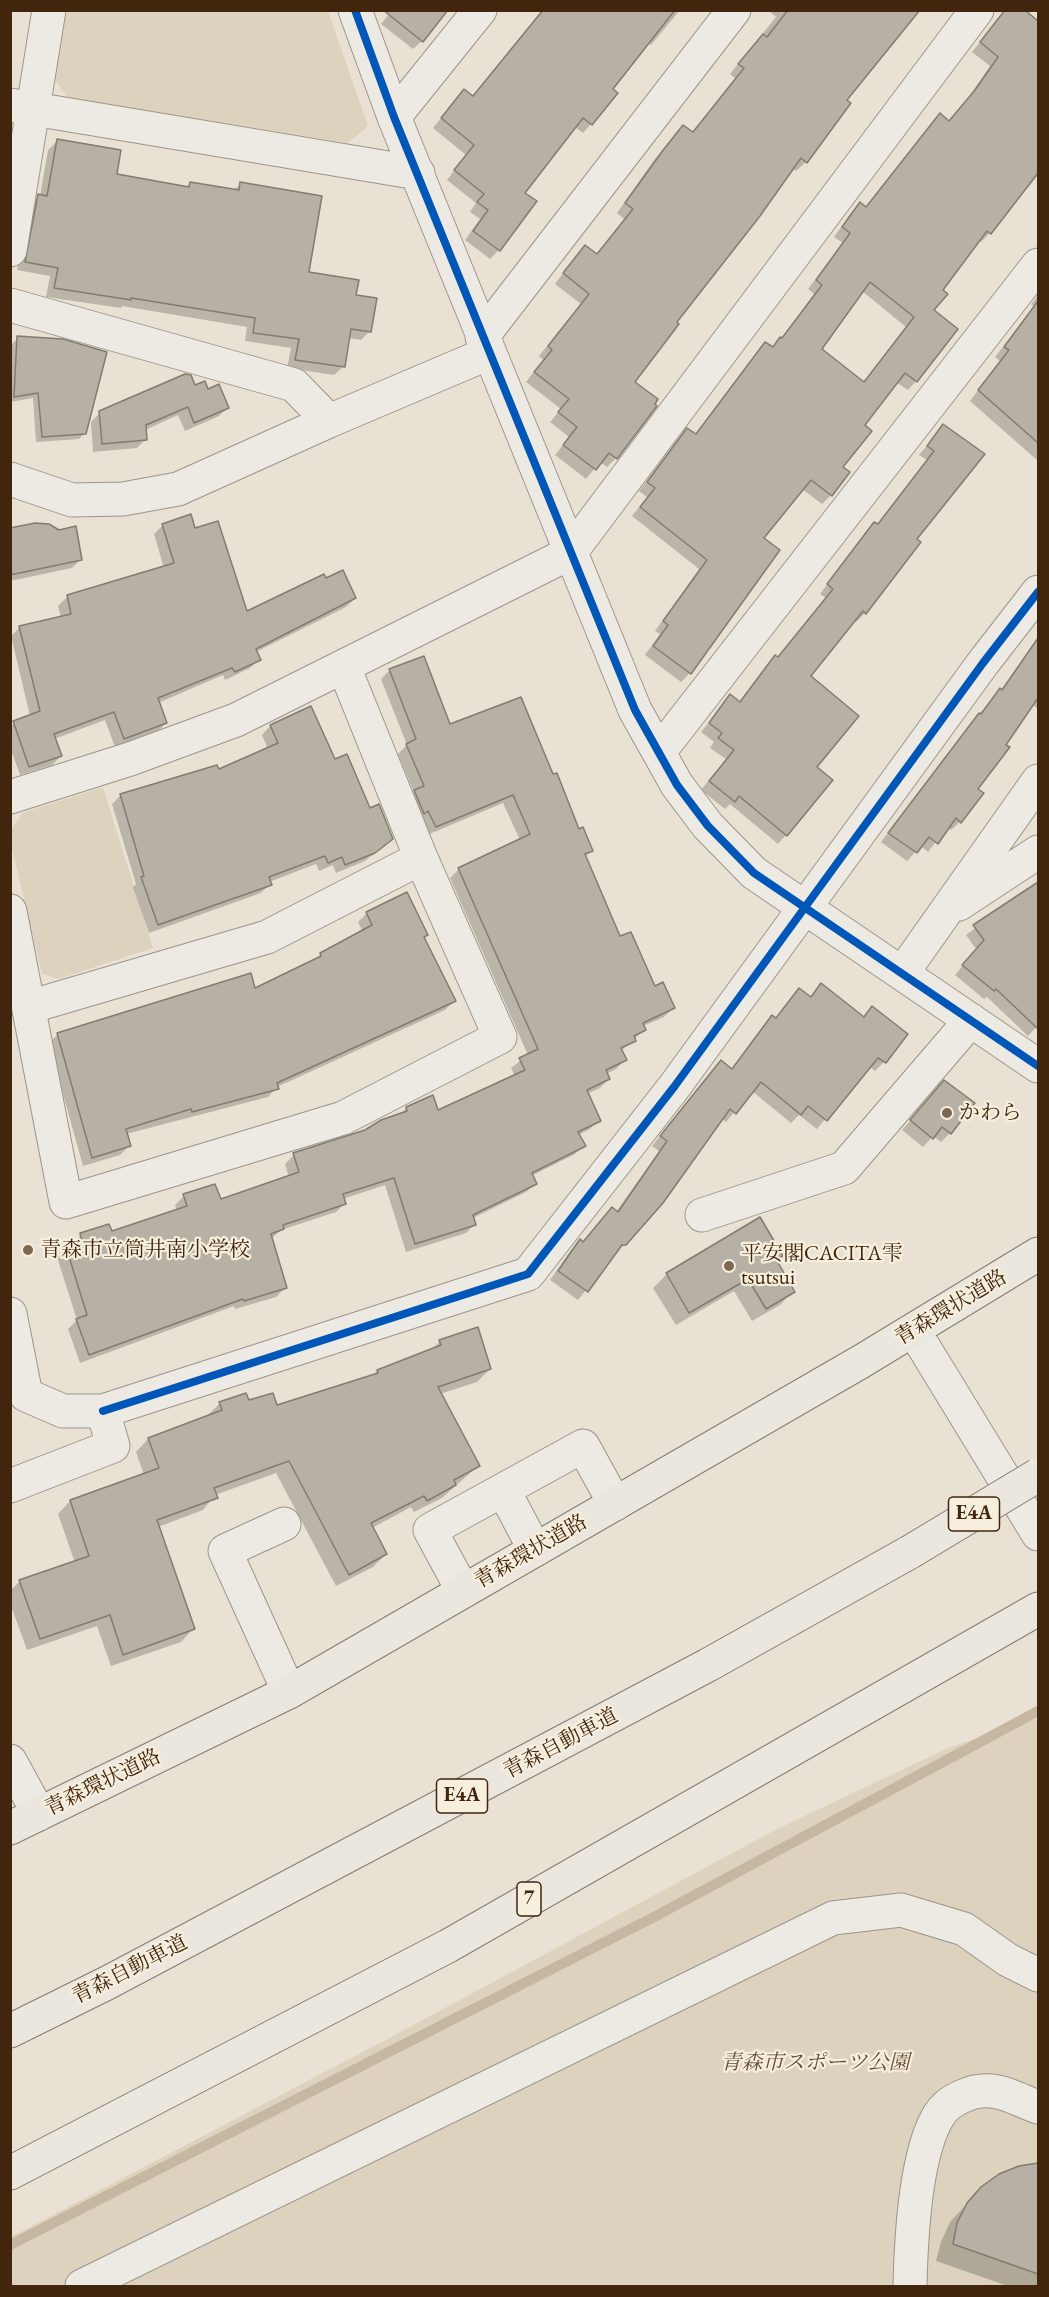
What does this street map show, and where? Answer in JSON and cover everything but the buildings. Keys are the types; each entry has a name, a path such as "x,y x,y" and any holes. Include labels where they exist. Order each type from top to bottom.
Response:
{"highway":[{"name":"青森環状道路","path":"10,1828 289,1692 914,1331 1038,1254"},
{"name":"青森自動車道","path":"10,2031 128,1972 698,1671 910,1552 1038,1475"},
{"name":"7","path":"10,2173 448,1946 1038,1609"}],"street":[{"path":"10,250 22,107 49,10"},
{"path":"355,10 394,117 485,345 635,710 677,785 708,826 754,873 903,972 1038,1066"},
{"path":"394,117 480,10"},
{"path":"10,479 72,500 123,500 178,489 329,421 485,345 734,10"},
{"path":"10,797 130,759 236,720 570,553 977,10"},
{"path":"22,107 418,173"},
{"path":"659,752 1038,265"},
{"path":"10,305 294,385 329,421"},
{"path":"10,1314 26,1395 63,1411 103,1411 528,1274 674,1087 804,907 1038,592"},
{"path":"10,911 66,1202 343,1118 500,1037 421,858 344,667"},
{"path":"903,972 1038,781"},
{"path":"945,913 1038,852"},
{"path":"29,1007 267,937 421,858"},
{"path":"702,1215 844,1167 971,1020"},
{"path":"914,1331 1038,1534"},
{"path":"10,1486 113,1446 103,1411"},
{"path":"463,1592 430,1530 583,1446 615,1504"},
{"path":"504,1491 535,1550"},
{"path":"284,1524 225,1551 289,1692"},
{"path":"10,1761 39,1814"},
{"path":"82,2286 833,1918 901,1910 964,1929 1008,1960 1038,1975"},
{"path":"910,2286 911,2229 927,2143 939,2114 958,2097 990,2091 1038,2107"}],"green space":[{"path":"64,11 328,11 368,126 348,143 67,97 51,75"},
{"path":"103,787 153,948 59,979 42,974 10,832 22,813"},
{"name":"青森市スポーツ公園","path":"1038,1718 1038,2286 11,2286 11,2237 393,2036 777,1829 948,1748"}],"waterway":[{"path":"10,2245 654,1917 1038,1711"}],"cycle path":[{"path":"355,10 394,117 635,710 677,785 708,826 754,873 1038,1066"},
{"path":"103,1411 528,1274 674,1087 983,663 1038,592"}],"place":[{"name":"かわら","path":"947,1113"},
{"name":"青森市立筒井南小学校","path":"28,1250"},
{"name":"平安閣CACITA雫 tsutsui","path":"729,1266"}]}
